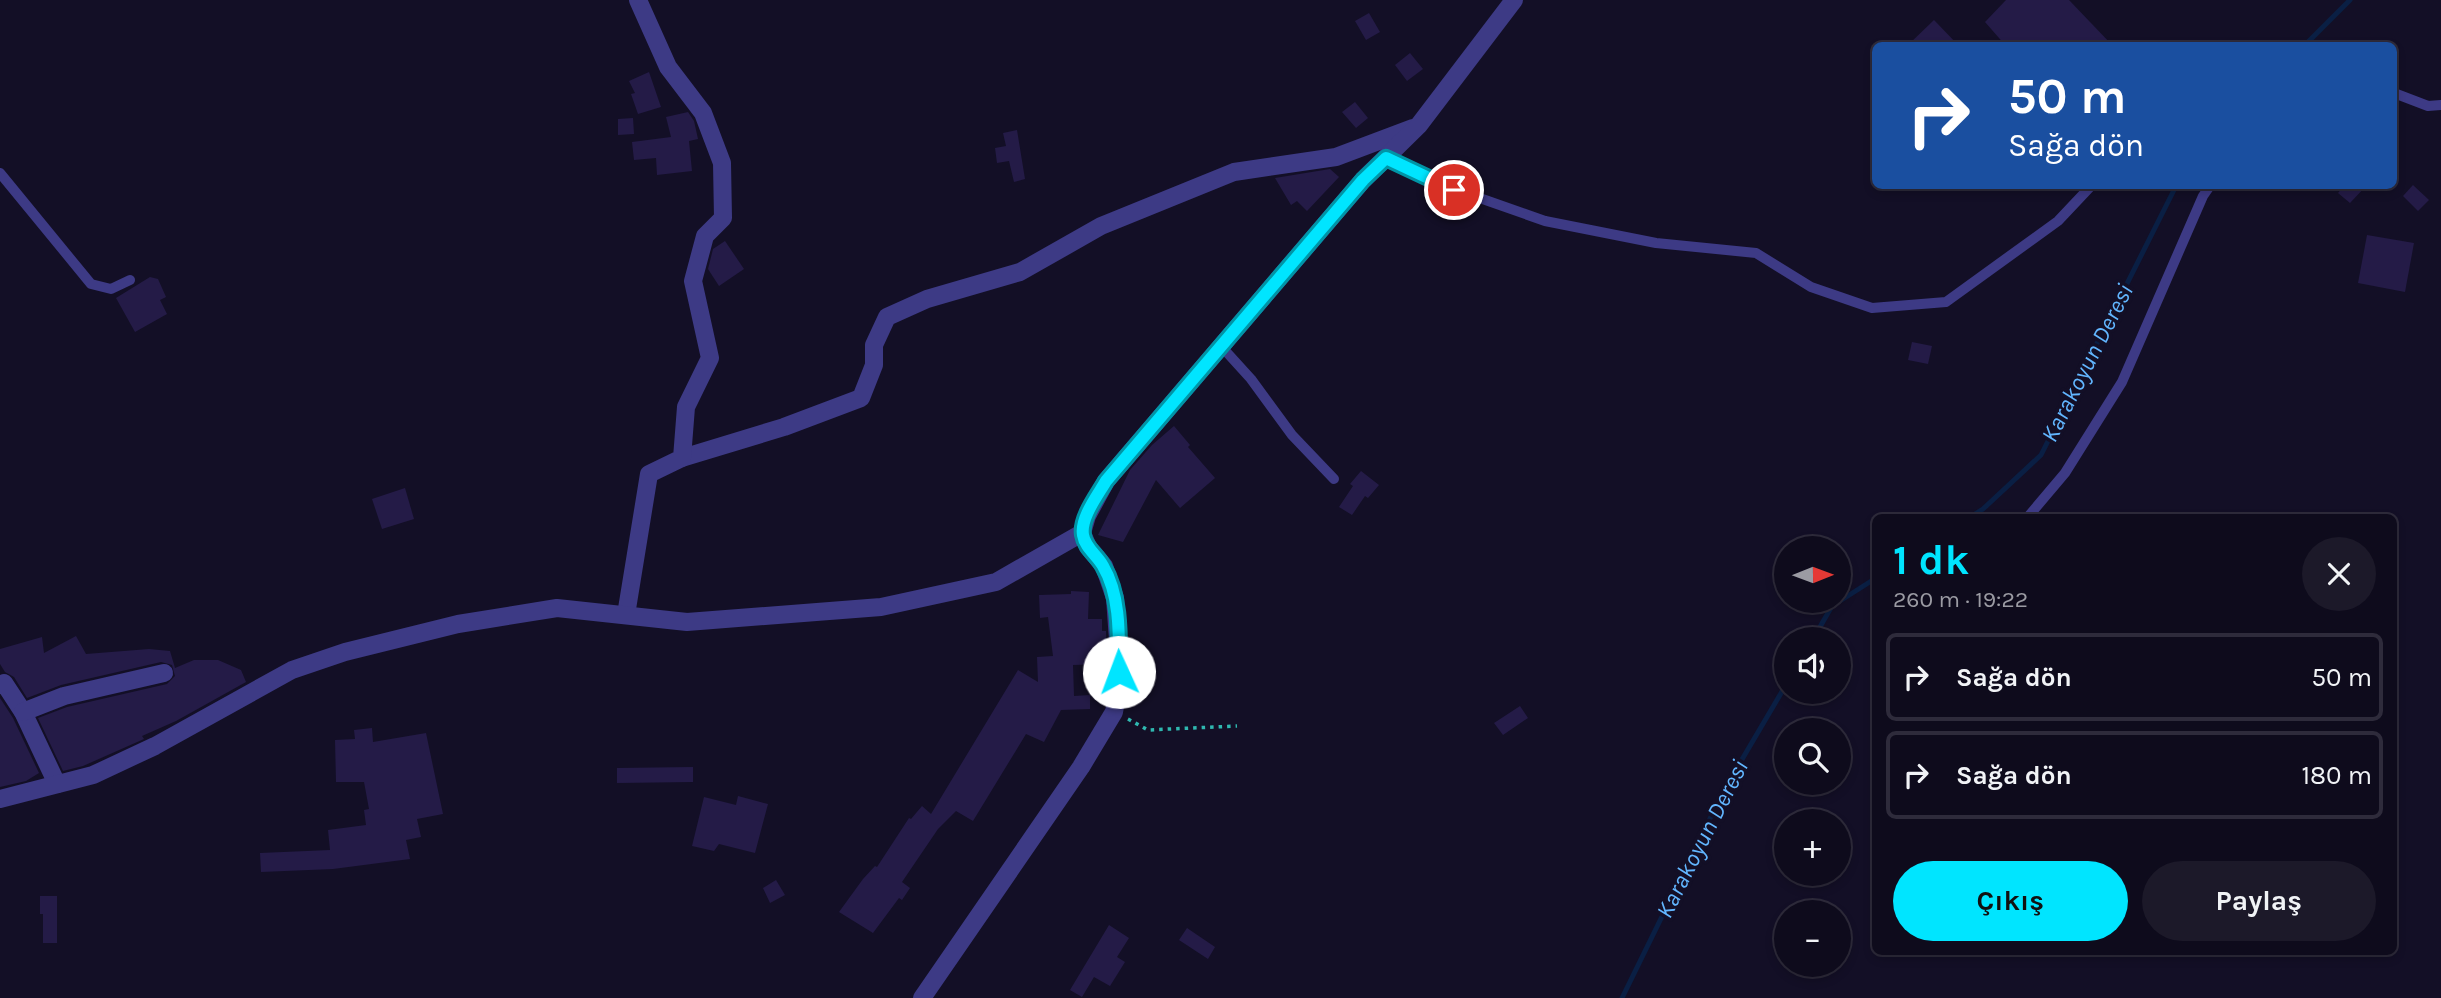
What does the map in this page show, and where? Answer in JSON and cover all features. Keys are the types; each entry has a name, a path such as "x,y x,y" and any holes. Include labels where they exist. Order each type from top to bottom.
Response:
{"street":[{"path":"638,0 668,67 703,113 722,163 723,219 705,236 693,281 710,358 687,407 682,458"},
{"path":"922,998 1081,767 1114,712 1119,654 1115,598 1104,566 1088,547 1082,533 1087,516 1106,481 1363,180 1419,125 1514,0"},
{"path":"626,615 649,474 682,458 784,427 861,398 874,365 874,345 887,317 926,299 1020,272 1101,226 1234,172 1336,157 1419,125"},
{"path":"0,799 93,775 155,746 292,670 345,652 458,624 557,608 687,622 881,607 996,582 1082,533"},
{"path":"23,712 64,696 164,673"},
{"path":"0,685 4,683 23,712 57,784"}],"lane":[{"path":"2397,94 2428,106 2441,104"},
{"path":"1386,158 1454,190 1545,221 1656,243 1756,253 1811,287 1872,308 1946,302 2058,222 2088,189"},
{"path":"0,173 91,284 111,289 130,280"},
{"path":"2030,514 2065,473 2122,382 2208,189"},
{"path":"1221,346 1251,379 1292,435 1334,479"}],"path":[{"path":"1114,712 1148,730 1237,726"}],"building":[{"path":"2006,0 2069,0 2109,42 2002,42 1985,22"},
{"path":"1369,13 1380,32 1366,40 1355,21"},
{"path":"1934,20 1955,42 1911,42"},
{"path":"1410,53 1423,69 1407,81 1395,65"},
{"path":"649,72 661,107 638,114 631,94 635,93 629,81"},
{"path":"1355,102 1368,118 1356,128 1342,112"},
{"path":"688,112 694,121 698,139 689,141 692,171 657,175 656,158 634,160 632,142 671,137 666,117"},
{"path":"633,118 634,134 618,135 618,119"},
{"path":"1017,130 1025,179 1014,182 1009,161 997,163 995,148 1006,146 1003,133"},
{"path":"1330,169 1339,177 1307,211 1297,201 1291,205 1275,178"},
{"path":"2413,185 2429,200 2418,211 2403,196"},
{"path":"2341,189 2363,189 2350,203 2338,193"},
{"path":"2367,235 2414,243 2405,292 2358,283"},
{"path":"725,241 744,269 719,286 708,269 713,249"},
{"path":"150,277 158,279 166,297 160,300 167,314 135,332 116,298"},
{"path":"1912,342 1932,346 1928,364 1908,360"},
{"path":"1174,426 1215,478 1180,508 1156,480 1123,542 1098,535 1130,470 1152,445"},
{"path":"1361,471 1379,485 1368,498 1365,496 1352,515 1339,507 1353,486 1350,484"},
{"path":"405,488 414,519 382,529 372,499"},
{"path":"1071,591 1089,592 1088,619 1102,619 1102,631 1106,631 1107,664 1073,665 1074,696 1090,695 1090,709 1061,710 1044,742 1026,734 973,821 956,811 938,829 902,882 910,888 902,900 899,898 873,933 839,912 863,879 877,867 909,818 922,806 931,814 1018,670 1038,682 1037,657 1053,656 1048,617 1040,618 1039,595 1071,594"},
{"path":"76,636 86,654 149,649 170,651 175,668 194,660 218,660 241,670 246,682 176,721 142,736 144,739 83,766 63,771 38,718 67,707 167,684 175,676 172,665 161,662 61,685 27,698 14,677 5,672 0,664 0,649 42,637 44,653"},
{"path":"0,698 13,718 39,773 26,781 0,787"},
{"path":"1520,706 1528,718 1503,735 1494,723"},
{"path":"372,728 373,742 426,733 443,814 417,819 421,837 406,840 410,859 333,869 261,872 260,853 330,850 328,830 366,825 364,810 369,809 364,782 336,782 335,740 355,739 354,730"},
{"path":"693,767 693,782 617,783 617,768"},
{"path":"738,796 768,804 755,853 719,844 714,851 692,846 704,797 736,805"},
{"path":"776,880 785,895 770,903 763,888"},
{"path":"40,896 57,896 57,943 43,943"},
{"path":"1109,925 1129,938 1117,957 1125,962 1110,986 1094,977 1082,997 1070,990"},
{"path":"1187,928 1215,947 1208,959 1179,940"}],"waterway":[{"name":"Karakoyun Deresi","path":"2308,42 2350,0"},
{"name":"Karakoyun Deresi","path":"1975,514 2041,455 2174,189"},
{"name":"Karakoyun Deresi","path":"1820,627 1832,606 1872,581"},
{"name":"Karakoyun Deresi","path":"1622,998 1724,790 1775,704"}],"route":[{"path":"1119,672 1115,598 1104,566 1088,547 1082,533 1087,516 1106,481 1363,180 1386,158 1454,190"}]}
